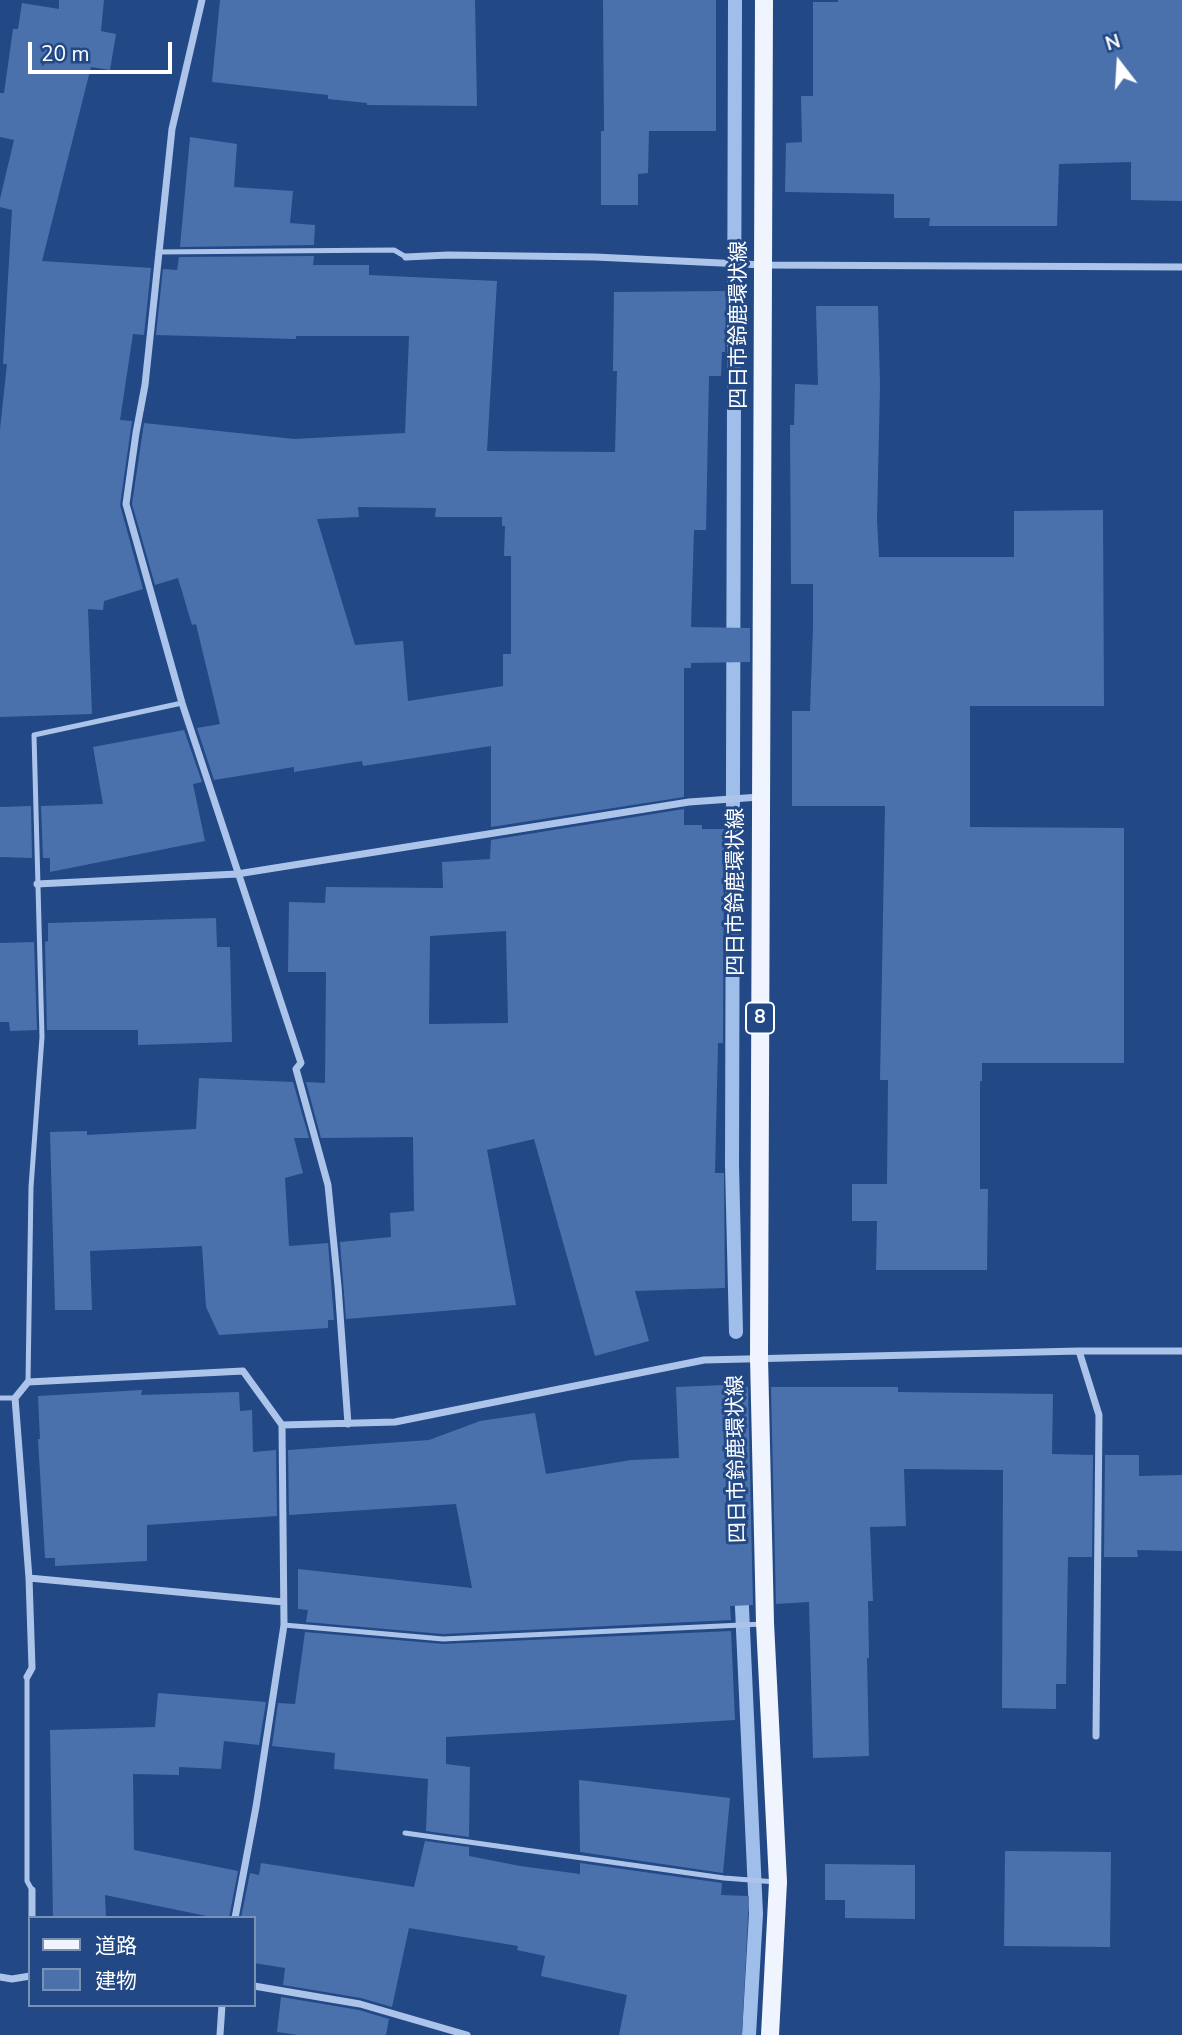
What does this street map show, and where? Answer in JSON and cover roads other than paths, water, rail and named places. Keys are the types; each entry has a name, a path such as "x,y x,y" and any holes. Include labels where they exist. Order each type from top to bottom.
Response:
{"main road":[{"name":"四日市鈴鹿環状線","path":"764,0 759,1357 763,1624 778,1882 770,2035"}],"street":[{"path":"202,0 172,129 145,385 126,504 182,702 301,1063 296,1069 328,1185 348,1423"},
{"path":"406,257 461,255 761,265 1182,267"},
{"path":"37,884 237,874 702,801 759,797"},
{"path":"1079,1351 1099,1415 1096,1736"},
{"path":"282,1425 395,1422 682,1363 759,1357 1182,1351"},
{"path":"27,1677 32,1668 29,1578 15,1398 28,1382 243,1371 282,1425 284,1625 256,1807 235,1916"},
{"path":"29,1578 283,1602"},
{"path":"32,1890 32,1916"},
{"path":"0,1977 12,1979 28,1976"},
{"path":"256,1986 360,2004 467,2035"},
{"path":"220,2035 222,2007"}],"lane":[{"path":"158,252 394,250 406,257"},
{"path":"28,1382 31,1187 42,1037 34,735 182,702"},
{"path":"0,1398 15,1398"},
{"path":"284,1625 443,1639 763,1624"},
{"path":"27,1677 27,1881 32,1890"},
{"path":"405,1833 724,1878 778,1882"}],"waterway":[{"path":"735,0 732,1165 736,1332"},
{"path":"741,1586 756,1914 749,2035"}]}
